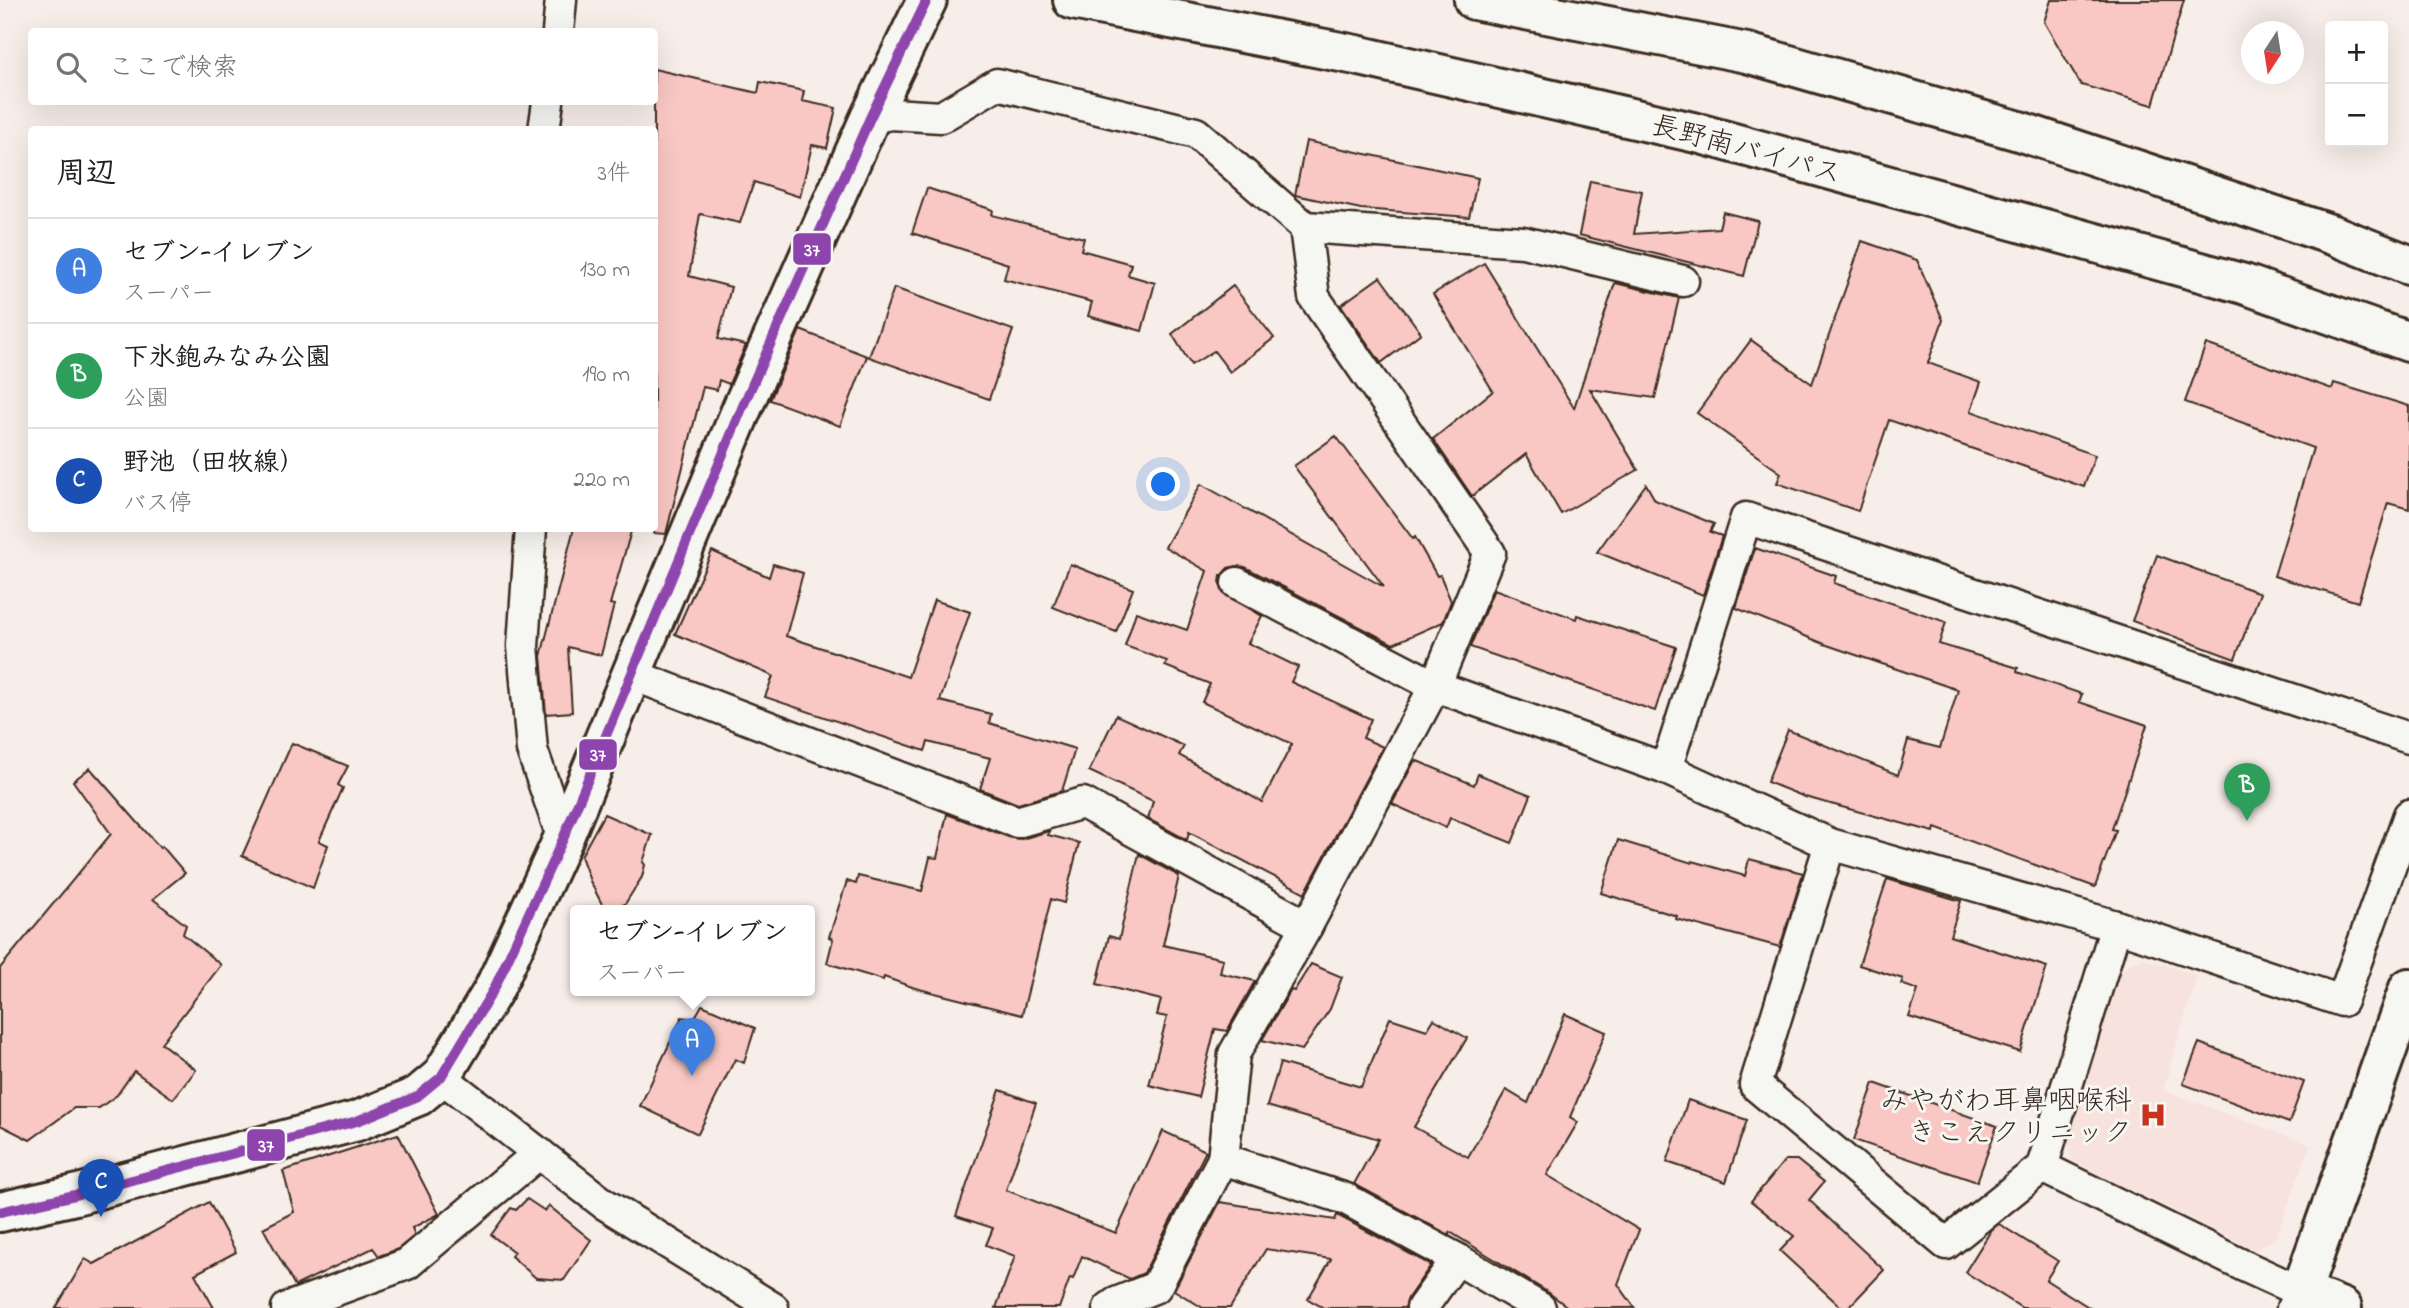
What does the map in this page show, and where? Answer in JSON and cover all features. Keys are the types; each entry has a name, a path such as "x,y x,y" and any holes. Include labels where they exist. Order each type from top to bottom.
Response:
{"main road":[{"path":"0,1212 357,1121 418,1096 441,1077 494,989 563,839 743,406 870,118 927,0"},
{"name":"長野南バイパス","path":"1073,0 1356,55 1701,134 2244,284 2409,342"},
{"path":"1474,0 1747,53 2032,135 2333,235 2409,265"},
{"path":"2342,1308 2297,1300 2409,988"}],"street":[{"path":"558,28 561,0"},
{"path":"870,118 891,114 941,117 997,84 1196,133 1305,227 1523,242 1683,281"},
{"path":"545,126 548,105"},
{"path":"1109,1308 1156,1287 1223,1158 1234,1054 1307,926 1435,687 1490,552 1314,297 1305,227"},
{"path":"1666,769 1746,518 2409,738"},
{"path":"531,532 523,646 532,750 563,839"},
{"path":"1237,583 1435,687 1666,769 1830,844 2116,926 2342,1001 2409,815"},
{"path":"633,675 1017,822 1083,803 1307,926"},
{"path":"1830,844 1755,1085 1946,1244 2042,1167 2116,926"},
{"path":"441,1077 603,1203 773,1308"},
{"path":"287,1308 407,1264 539,1153"},
{"path":"1223,1158 1346,1199 1540,1308"},
{"path":"2042,1167 2242,1265 2297,1300"},
{"path":"1422,1308 1457,1259"}],"shaded area":[{"name":"みやがわ耳鼻咽喉科 きこえクリニック","path":"2142,958 2197,975 2163,1090 2310,1145 2276,1238 2255,1250 2073,1161 2067,1141 2120,970"}],"building":[{"path":"2051,0 2184,0 2153,105 2081,85 2044,22"},
{"path":"658,70 758,93 760,82 804,91 802,101 836,108 827,148 812,145 800,197 754,182 740,223 700,214 689,276 731,287 718,339 746,345 729,384 719,380 717,390 703,387 666,534 654,533 658,532 658,126 654,126 654,105 658,105"},
{"path":"1306,141 1478,178 1469,217 1361,209 1295,195"},
{"path":"1590,181 1642,191 1634,234 1719,228 1723,212 1758,221 1744,276 1579,235"},
{"path":"927,188 993,210 992,215 1084,238 1081,250 1131,264 1128,275 1155,283 1142,331 1088,316 1092,302 1004,279 1008,264 912,233"},
{"path":"1862,241 1917,260 1943,320 1928,363 1981,382 1971,411 2095,455 2084,487 1889,420 1858,511 1777,483 1781,473 1697,413 1751,340 1812,384"},
{"path":"1484,263 1574,408 1615,283 1679,298 1655,398 1590,389 1638,470 1561,514 1526,454 1472,496 1433,439 1493,391 1433,294"},
{"path":"1380,277 1421,333 1381,363 1341,305"},
{"path":"1233,286 1274,338 1230,372 1214,351 1191,365 1172,334"},
{"path":"894,288 1013,330 989,399 869,357"},
{"path":"800,330 867,356 840,426 770,400"},
{"path":"2206,344 2332,389 2334,383 2409,406 2409,509 2388,503 2358,602 2274,576 2313,448 2185,402"},
{"path":"1336,436 1413,539 1415,537 1437,576 1440,575 1451,601 1443,622 1393,644 1245,567 1228,568 1221,576 1223,593 1262,616 1248,643 1298,667 1291,682 1371,719 1363,738 1383,747 1305,893 1189,832 1187,840 1148,819 1153,801 1089,771 1116,715 1184,746 1179,755 1262,802 1292,744 1202,702 1210,684 1165,666 1167,661 1125,646 1136,612 1187,630 1207,571 1165,547 1201,484 1384,587 1294,466"},
{"path":"1646,484 1655,500 1714,524 1710,532 1722,536 1703,595 1597,552"},
{"path":"573,532 631,532 610,604 614,605 601,655 568,647 572,712 546,714 541,656"},
{"path":"1755,548 1836,576 1834,583 1946,622 1939,644 2018,668 2017,672 2082,694 2079,702 2147,725 2112,829 2116,830 2095,887 1935,828 1934,832 1805,797 1767,782 1788,730 1898,775 1908,740 1940,748 1958,690 1827,645 1736,608"},
{"path":"712,551 769,577 773,564 803,573 786,636 908,677 934,600 970,612 940,701 991,714 989,723 1075,749 1062,791 1018,804 980,789 990,758 928,742 925,751 765,697 773,676 675,634"},
{"path":"2157,555 2260,593 2235,659 2132,621"},
{"path":"1070,564 1133,589 1116,632 1053,607"},
{"path":"1494,589 1576,619 1577,615 1676,647 1655,711 1470,647"},
{"path":"292,743 348,766 338,785 343,788 319,841 328,845 313,888 242,856"},
{"path":"1415,760 1474,785 1478,774 1531,795 1512,843 1450,818 1446,828 1392,804"},
{"path":"90,768 185,873 153,899 186,925 183,934 221,965 161,1043 196,1070 173,1099 134,1071 117,1095 99,1108 74,1108 30,1140 0,1125 0,968 111,834 73,781"},
{"path":"604,814 652,835 643,862 645,865 642,877 623,905 602,905 581,856"},
{"path":"947,814 1011,838 1022,839 1049,831 1048,835 1079,843 1064,903 1051,899 1022,1015 827,963 833,939 829,937 847,881 856,884 858,876 922,891 930,857 937,858"},
{"path":"1618,840 1745,876 1749,859 1803,873 1780,947 1676,919 1677,916 1601,893"},
{"path":"1139,854 1179,876 1163,945 1223,959 1220,973 1255,981 1227,1031 1215,1029 1198,1097 1149,1085 1167,1017 1157,1015 1161,1000 1097,984 1109,936 1119,939"},
{"path":"1887,879 1961,901 1950,936 2047,967 2020,1052 1909,1017 1918,990 1901,984 1903,979 1859,965"},
{"path":"1311,964 1342,977 1330,1009 1302,1050 1262,1040 1291,990 1294,991"},
{"path":"702,1005 755,1028 744,1063 735,1059 698,1134 640,1106 682,1017 694,1019"},
{"path":"1565,1014 1606,1032 1570,1117 1578,1122 1547,1175 1639,1230 1618,1284 1635,1308 1569,1308 1450,1232 1449,1235 1354,1184 1379,1139 1267,1106 1280,1063 1361,1087 1390,1018 1427,1030 1434,1019 1467,1038 1414,1127 1468,1157 1506,1090 1528,1103"},
{"path":"2199,1043 2304,1082 2289,1123 2183,1084"},
{"path":"1874,1083 1997,1126 1977,1182 1854,1140"},
{"path":"1000,1090 1036,1103 1006,1190 1116,1233 1163,1131 1206,1151 1144,1273 1130,1279 1082,1256 1059,1308 996,1308 1015,1256 986,1245 993,1228 956,1216"},
{"path":"1688,1100 1747,1120 1726,1182 1667,1162"},
{"path":"398,1134 439,1214 412,1228 415,1235 398,1249 379,1256 373,1248 295,1286 263,1228 294,1212 283,1171"},
{"path":"1785,1160 1797,1160 1824,1182 1809,1200 1884,1270 1848,1308 1842,1308 1780,1251 1794,1236 1751,1201"},
{"path":"527,1199 545,1211 549,1206 591,1240 564,1280 536,1278 511,1256 514,1252 491,1235 511,1208 516,1210"},
{"path":"209,1202 236,1252 195,1274 214,1308 56,1308 85,1259 94,1264"},
{"path":"1220,1202 1335,1220 1337,1215 1431,1265 1408,1298 1405,1308 1324,1308 1308,1299 1331,1259 1266,1249 1230,1308 1203,1308 1174,1290"},
{"path":"1999,1224 2058,1261 2046,1280 2090,1308 2022,1308 1965,1272 1992,1229"}],"transit line":[{"name":"37","path":"0,1212 357,1121 418,1096 441,1077 494,989 563,839 743,406 870,118 927,0"}],"place":[{"name":"下氷鉋みなみ公園","path":"2247,821"},
{"name":"セブン-イレブン","path":"692,1076"},
{"name":"みやがわ耳鼻咽喉科 きこえクリニック","path":"2153,1115"},
{"name":"野池（田牧線）","path":"101,1217"}]}
